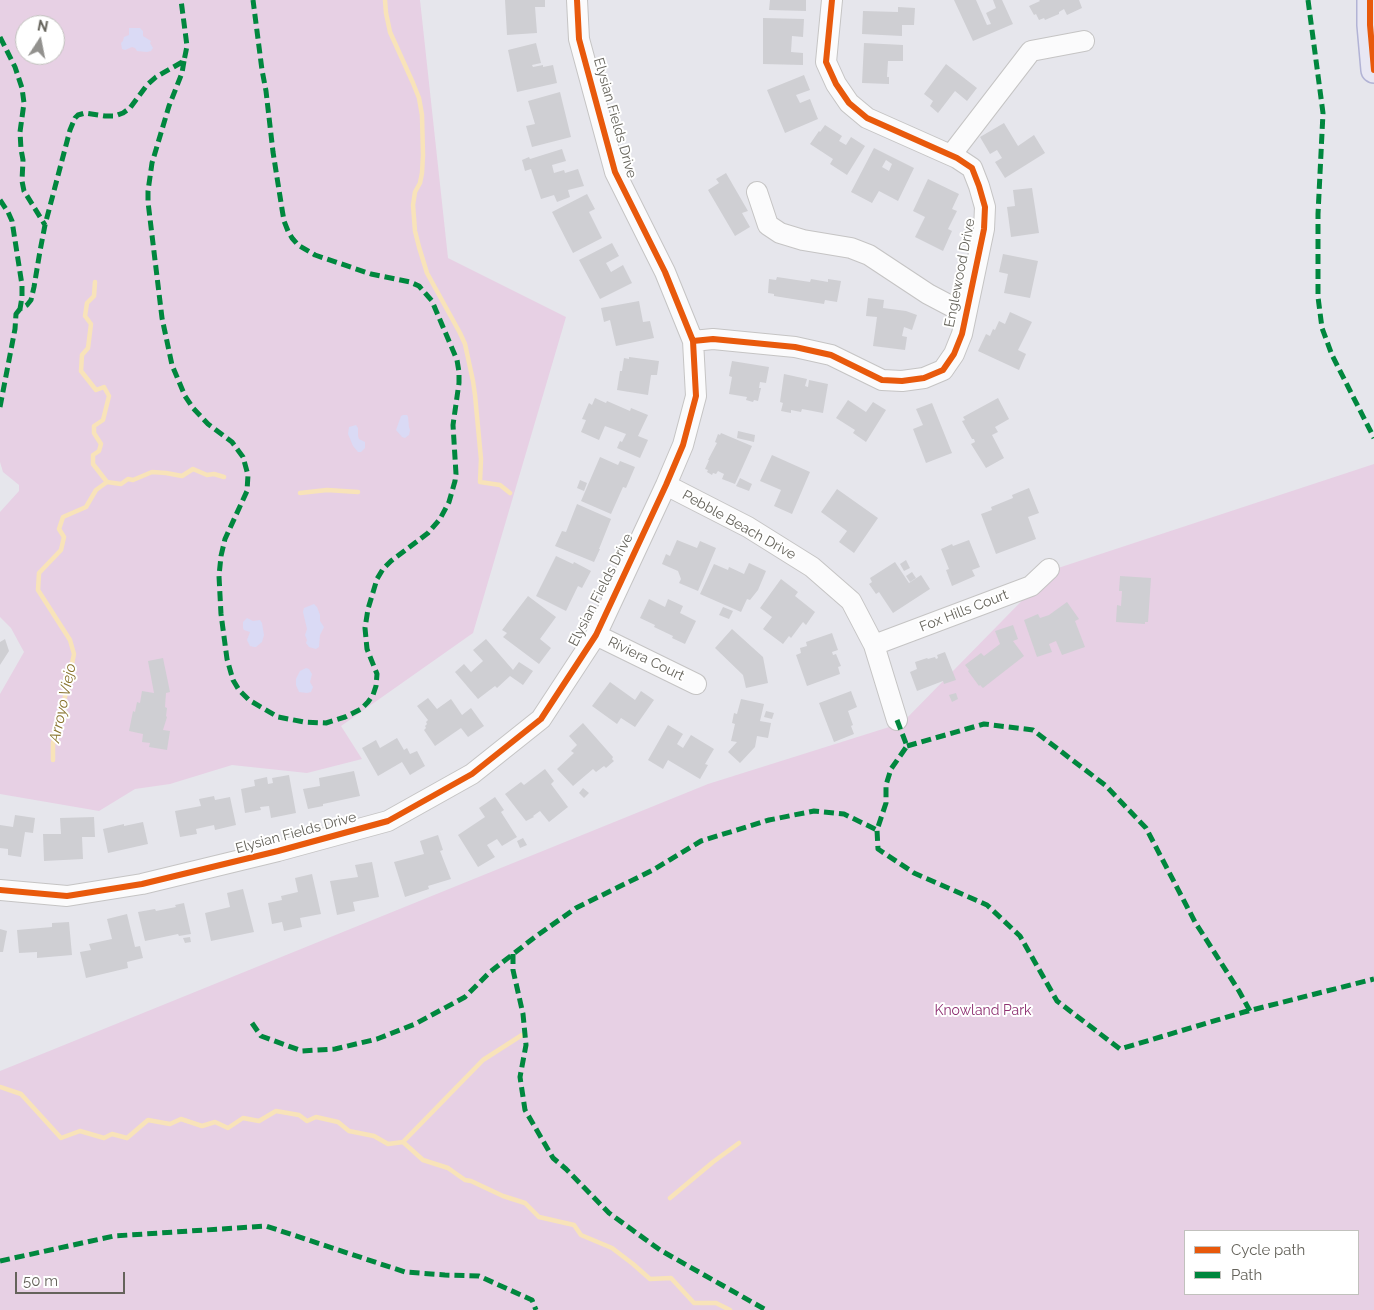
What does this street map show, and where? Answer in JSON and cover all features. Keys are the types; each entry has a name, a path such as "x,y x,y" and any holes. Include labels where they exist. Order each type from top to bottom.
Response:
{"main road":[{"path":"1370,0 1374,70"}],"street":[{"name":"Elysian Fields Drive","path":"0,890 67,896 142,884 278,851 388,821 472,774 541,719 596,635 683,445 696,396 693,341 665,272 615,172 579,39 577,0"},
{"name":"Englewood Drive","path":"693,341 713,339 795,347 831,355 882,380 902,381 924,378 943,370 954,354 962,334 984,229 985,207 972,168 951,156 867,118 849,103 836,84 826,62 832,0"},
{"path":"951,156 1031,51 1084,41"},
{"path":"757,192 768,225 780,233 803,240 851,248 869,255 928,294 966,314"},
{"name":"Pebble Beach Drive","path":"666,485 748,527 812,567 851,601 874,646 897,720"},
{"name":"Fox Hills Court","path":"874,646 1031,586 1049,569"},
{"name":"Riviera Court","path":"596,635 696,684"}],"green space":[{"path":"0,0 420,0 448,258 566,317 473,633 341,726 362,759 307,773 232,765 170,784 135,789 99,811 0,794 0,694 24,652 11,628 0,617 0,512 19,491 19,485 3,472 0,462"},
{"name":"Knowland Park","path":"1374,464 1374,1310 0,1310 0,1071 708,784 902,723 1052,570"}],"sand":[{"path":"129,28 140,28 143,31 143,36 151,41 150,43 153,48 151,51 137,51 132,47 125,50 122,49 121,43 124,37 129,35"},
{"path":"403,415 408,417 410,430 409,435 405,438 396,430"},
{"path":"356,425 359,439 365,442 365,448 361,452 358,452 353,446 348,434 349,427"},
{"path":"314,604 317,607 320,621 324,627 320,635 319,647 316,649 309,647 306,643 305,635 307,629 303,612 304,608"},
{"path":"247,618 253,621 260,620 262,623 264,635 262,642 256,647 250,646 247,640 250,632 243,628 243,622"},
{"path":"306,668 312,674 310,682 313,687 311,692 307,693 299,692 296,685 296,679 300,671"}],"building":[{"path":"505,0 545,0 545,7 535,7 537,33 507,35"},
{"path":"770,0 806,0 806,11 769,10"},
{"path":"954,0 976,0 987,25 991,24 986,13 996,8 993,0 1002,0 1013,24 973,41"},
{"path":"1039,0 1079,0 1082,8 1067,15 1064,9 1059,14 1045,20 1044,18 1039,20 1029,6"},
{"path":"898,7 915,8 914,25 902,25 902,36 862,34 863,11 898,12"},
{"path":"763,18 804,19 803,37 792,36 791,52 803,53 803,65 763,64"},
{"path":"536,43 541,63 532,65 533,67 553,65 557,83 517,92 508,50"},
{"path":"864,43 903,45 903,61 888,61 887,77 889,77 889,84 862,83"},
{"path":"946,64 977,88 967,101 955,91 938,113 930,106 933,101 924,94"},
{"path":"804,75 810,90 796,95 800,103 810,99 818,119 785,133 767,90"},
{"path":"560,92 571,137 532,147 526,126 535,124 528,101"},
{"path":"1004,123 1018,146 1034,135 1045,153 1005,178 995,162 1002,158 997,150 990,154 980,137"},
{"path":"825,125 842,136 839,141 846,145 851,137 865,146 847,175 830,164 833,159 810,144"},
{"path":"874,148 914,168 898,201 879,191 872,203 851,192","holes":["886,160 892,164 889,171 882,167"]},
{"path":"562,149 566,161 552,165 554,173 564,170 565,173 578,169 584,186 568,190 570,197 557,202 554,195 541,199 531,169 525,171 522,160"},
{"path":"726,173 748,211 742,213 750,227 735,236 708,190 719,183 716,179"},
{"path":"928,179 959,194 952,209 957,211 948,229 952,231 943,251 915,237 925,217 913,211"},
{"path":"1032,188 1039,233 1011,237 1007,207 1015,206 1013,190"},
{"path":"587,194 595,209 589,212 602,238 573,253 552,212"},
{"path":"612,243 619,256 606,263 611,272 623,265 632,283 600,299 579,260"},
{"path":"1003,254 1038,261 1030,298 1004,293 1008,274 999,272"},
{"path":"777,277 810,282 811,279 828,282 828,279 841,281 837,302 825,300 824,304 774,296 774,294 768,293 769,279 776,280"},
{"path":"868,298 884,300 883,308 906,311 917,315 912,330 904,327 902,336 907,337 905,350 873,346 877,317 866,316"},
{"path":"639,301 643,322 650,321 654,338 616,346 610,320 604,322 601,308"},
{"path":"1010,312 1032,322 1018,350 1026,354 1019,370 978,351 986,334 990,336 999,321 1005,324"},
{"path":"629,357 659,361 657,375 651,375 648,395 617,390 624,358 629,359"},
{"path":"732,361 769,367 766,383 760,382 759,388 761,388 758,401 754,400 753,402 746,400 747,397 729,394 732,377 729,376"},
{"path":"784,374 807,379 805,386 808,387 809,380 828,384 823,413 802,409 801,412 791,410 791,413 781,411 783,403 780,402"},
{"path":"595,398 630,411 631,408 648,415 638,436 648,440 640,458 617,448 626,434 605,426 599,440 581,432 586,420 582,419 589,403 592,405"},
{"path":"998,398 1009,419 995,427 998,432 992,435 1004,458 986,468 971,444 975,442 974,439 972,439 962,421 965,420 963,417"},
{"path":"848,400 866,412 873,402 886,410 866,442 853,433 855,430 836,418"},
{"path":"932,403 952,453 926,463 913,429 923,425 916,409"},
{"path":"738,431 755,435 754,442 737,438"},
{"path":"721,433 752,446 735,484 722,479 724,474 718,471 712,475 705,469 717,443 715,442 718,434 720,435"},
{"path":"772,455 810,472 792,514 774,506 781,490 760,481"},
{"path":"600,457 618,465 620,461 635,467 626,488 623,487 611,514 581,501"},
{"path":"740,478 752,484 749,491 736,486"},
{"path":"580,480 587,483 584,491 577,488"},
{"path":"1029,488 1039,513 1028,517 1036,539 996,554 981,514 992,510 991,507 1013,498 1012,495"},
{"path":"837,489 878,518 854,553 839,542 847,531 821,512"},
{"path":"577,504 611,519 594,562 555,546 562,531 566,532"},
{"path":"677,540 697,548 700,541 716,548 698,591 679,583 681,579 678,571 662,564 666,554 670,556"},
{"path":"969,540 980,567 972,570 975,576 952,586 946,570 949,569 941,549"},
{"path":"556,556 573,564 574,562 591,571 582,588 578,586 566,611 536,596"},
{"path":"906,560 910,568 904,571 900,564"},
{"path":"895,562 909,583 921,575 930,589 893,613 879,592 876,594 869,584 872,582 870,578"},
{"path":"749,563 766,571 758,590 750,600 747,599 741,612 700,594 714,564 728,570 729,567 744,574"},
{"path":"912,572 916,578 910,582 906,576"},
{"path":"1120,576 1151,578 1148,622 1145,622 1145,624 1116,622 1117,605 1121,606"},
{"path":"781,579 798,592 795,596 815,612 806,625 803,622 791,638 789,636 783,644 763,629 772,617 760,608"},
{"path":"528,596 556,617 540,639 551,648 539,664 503,637 507,633 502,630"},
{"path":"649,599 665,607 668,599 683,606 680,613 696,621 685,644 640,618"},
{"path":"1067,602 1079,619 1075,621 1085,647 1062,655 1056,641 1049,644 1052,652 1037,657 1024,620 1038,614 1040,618 1049,615"},
{"path":"723,607 733,611 729,619 719,615"},
{"path":"1013,625 1018,639 1013,641 1024,656 983,688 979,686 965,665 981,653 984,656 1000,644 995,631"},
{"path":"732,629 763,657 768,683 746,688 743,675 715,648"},
{"path":"832,633 838,650 832,652 833,655 836,654 841,666 838,667 840,674 807,686 796,655 801,653 800,648 807,646 806,642"},
{"path":"5,639 9,651 0,665 0,642"},
{"path":"486,639 513,670 519,662 533,671 523,685 510,676 497,688 495,686 478,699 455,672 464,664 471,672 483,661 473,650"},
{"path":"945,652 956,680 944,684 943,681 917,691 910,672 917,669 915,662 927,658 935,657 936,659 938,658 937,655"},
{"path":"163,658 170,692 166,693 165,707 167,708 167,717 163,730 170,731 167,750 149,747 150,743 142,742 143,734 129,731 133,711 135,712 137,702 140,703 142,691 154,693 148,661"},
{"path":"610,682 635,700 641,691 654,700 635,727 621,718 617,724 592,706"},
{"path":"851,691 857,707 848,711 854,734 834,742 819,703"},
{"path":"956,693 958,699 952,702 949,695"},
{"path":"428,698 437,709 451,699 462,715 471,708 484,726 468,737 461,728 435,746 424,730 428,720 417,706"},
{"path":"741,699 764,704 760,721 771,723 768,738 757,736 755,747 740,763 728,752 737,742 731,741 735,724 732,723 734,713 737,714"},
{"path":"766,711 774,713 772,719 764,717"},
{"path":"583,723 613,757 614,761 606,768 604,766 596,772 593,769 573,786 557,769 574,753 571,751 577,745 569,736"},
{"path":"668,725 683,734 677,744 683,748 691,735 714,749 705,764 708,765 700,779 668,760 663,769 648,760"},
{"path":"397,738 404,750 407,748 410,754 417,751 425,766 410,775 402,762 378,776 362,748 376,740 380,748"},
{"path":"545,769 554,781 551,784 568,807 549,822 540,811 526,821 505,794 521,782 524,785"},
{"path":"354,771 360,796 308,809 303,789 320,786 319,778"},
{"path":"289,775 296,813 271,818 269,806 260,807 261,810 245,813 241,789 255,786 254,780 267,777 268,784 273,783 272,778"},
{"path":"583,788 589,793 584,798 579,793"},
{"path":"214,796 215,800 230,797 236,825 215,830 214,825 196,829 197,834 180,837 175,811 201,806 199,799"},
{"path":"495,797 504,810 501,812 517,837 502,846 497,839 487,845 495,857 478,867 458,835 485,817 479,808"},
{"path":"15,815 35,818 33,833 25,832 21,857 8,855 8,849 0,848 0,825 13,827"},
{"path":"94,817 95,837 82,837 83,859 44,861 43,834 61,834 60,818"},
{"path":"143,822 148,844 108,853 103,829"},
{"path":"438,835 443,850 440,851 451,879 428,886 429,889 405,897 394,862 424,854 420,841"},
{"path":"523,838 527,845 520,848 517,841"},
{"path":"372,862 379,897 353,902 355,911 337,915 330,881 358,877 355,865"},
{"path":"312,874 321,914 300,918 302,927 284,931 282,922 272,924 268,903 282,900 281,896 298,892 295,878"},
{"path":"243,889 254,932 211,941 205,913 230,907 227,893"},
{"path":"184,903 191,934 179,936 178,934 145,941 138,912 155,909 156,911 176,907 175,905"},
{"path":"127,914 135,947 140,946 143,958 127,962 128,968 86,978 80,952 91,950 89,944 112,939 107,919"},
{"path":"69,922 72,955 37,958 37,952 19,953 17,930 52,927 52,923"},
{"path":"0,929 7,931 3,952 0,952"},
{"path":"190,937 191,942 185,943 183,938"}],"waterway":[{"path":"385,0 390,32 419,98 422,115 422,173 420,183 415,192 413,205 415,231 419,247 427,273 465,344 475,395 481,459 480,482 500,485 510,493"},
{"path":"95,282 94,296 87,303 85,316 91,324 88,348 82,355 81,371 96,390 104,387 109,396 103,420 94,426 94,433 101,444 99,451 93,455 93,464 107,482 121,484 128,479 133,480 152,472 182,476 193,469 207,475 214,474 224,477"},
{"name":"Arroyo Viejo","path":"53,760 53,743 74,654 70,640 38,590 39,573 61,550 64,537 59,529 63,517 86,507 96,490 107,482"},
{"path":"300,493 327,490 358,492"},
{"path":"403,1142 483,1060 522,1035"},
{"name":"Arroyo Viejo","path":"0,1087 21,1094 61,1138 80,1131 104,1138 112,1134 127,1138 148,1120 170,1124 181,1119 202,1126 215,1122 228,1128 243,1118 259,1121 276,1111 299,1115 307,1121 316,1117 338,1122 349,1131 374,1136 388,1144 403,1142"},
{"path":"403,1142 423,1160 448,1168 465,1180 525,1203 539,1217 574,1225 581,1235 612,1248 650,1279 671,1278 694,1303 716,1303 730,1310"},
{"path":"670,1198 739,1143"}],"marked path":[{"path":"0,200 12,221 22,285 20,309 31,300 45,225 70,130 75,118 85,113 105,116 115,116 123,113 130,108 147,85 156,77 184,61 187,46 181,0"},
{"path":"184,61 182,73 169,106 152,163 148,202 162,318 172,365 185,396 193,408 208,424 232,442 243,457 248,475 247,491 225,539 221,556 219,576 221,614 227,659 233,680 239,690 249,700 278,717 304,722 326,723 361,709 373,695 377,674 367,649 365,628 368,609 377,579 391,561 428,533 440,519 449,502 456,474 453,425 459,372 457,360 432,301 419,286 410,282 371,274 315,255 298,245 288,231 284,221 273,152 253,0"},
{"path":"1308,0 1323,113 1318,214 1318,297 1322,328 1332,355 1374,438"},
{"path":"0,37 15,67 22,88 24,103 20,132 24,191 45,225"},
{"path":"0,407 15,329 16,314 20,309"},
{"path":"897,720 907,746 891,769 886,785 886,803 877,830 878,849 914,873 987,905 1020,936 1057,1001 1120,1049 1244,1012 1374,979"},
{"path":"907,746 984,724 1033,730 1105,785 1146,828 1195,922 1250,1011"},
{"path":"252,1023 261,1036 302,1051 335,1049 377,1039 415,1024 465,997 490,972 576,908 653,870 701,841 769,820 814,811 844,814 877,830"},
{"path":"513,954 513,970 523,1014 526,1045 520,1077 525,1110 553,1158 609,1213 660,1250 766,1310"},
{"path":"0,1261 114,1236 266,1226 405,1272 479,1276 532,1300 536,1310"}],"cycle path":[{"path":"0,890 67,896 142,884 278,851 388,821 472,774 541,719 596,635 683,445 696,396 693,341 665,272 615,172 579,39 577,0"},
{"path":"693,341 713,339 795,347 831,355 882,380 902,381 924,378 943,370 954,354 962,334 984,229 985,207 979,186 972,168 957,158 867,118 849,103 836,84 826,62 832,0"},
{"path":"1370,0 1374,70"}]}
